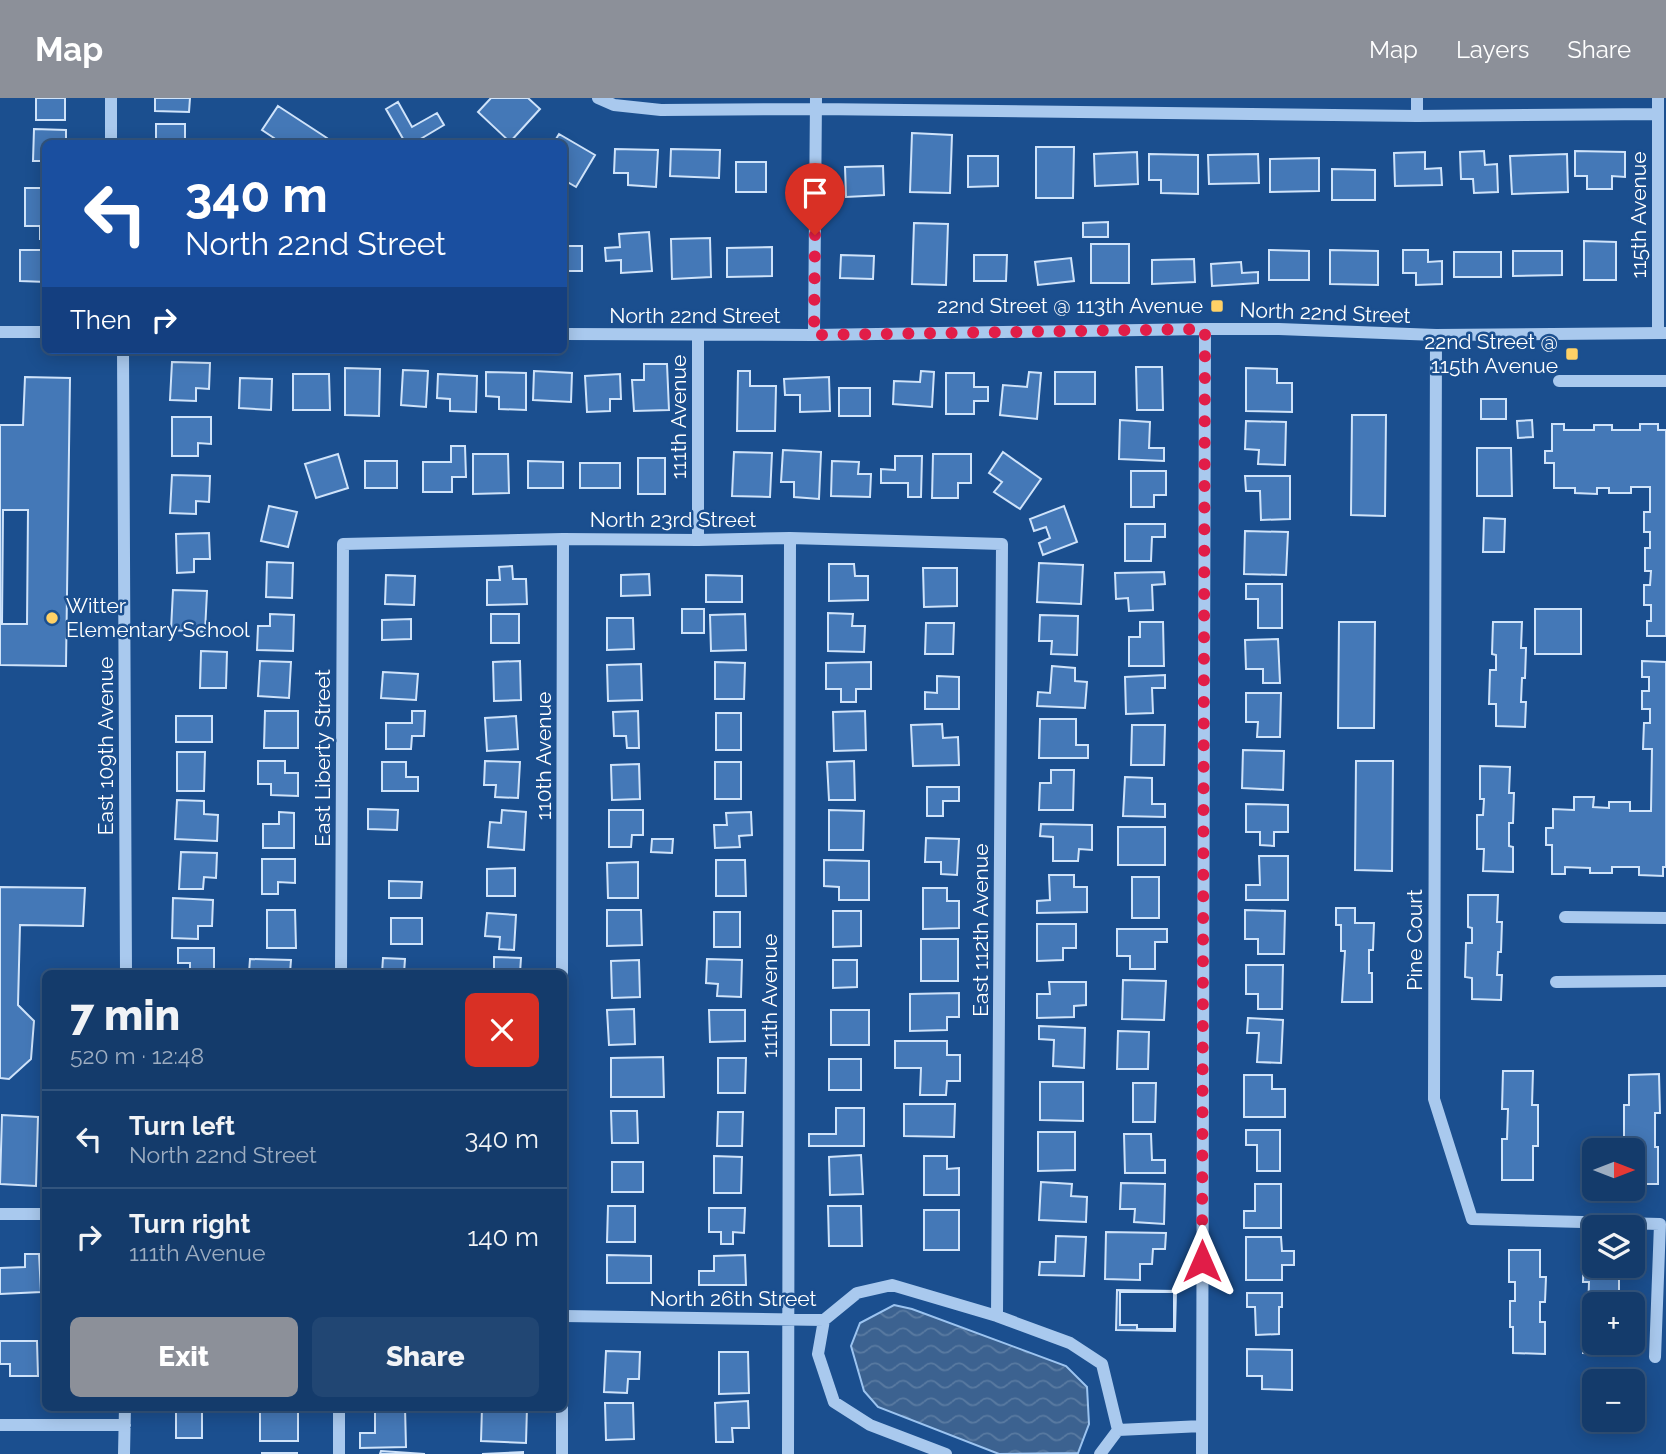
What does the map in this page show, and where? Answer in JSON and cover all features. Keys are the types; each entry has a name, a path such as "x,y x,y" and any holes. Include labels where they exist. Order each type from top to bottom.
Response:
{"street":[{"path":"111,98 111,140"},
{"path":"598,98 614,105 661,110 816,104 1417,116 1658,114"},
{"path":"1417,98 1417,116"},
{"name":"115th Avenue","path":"1658,98 1662,333"},
{"path":"814,335 816,104"},
{"path":"1202,1454 1205,329"},
{"name":"North 22nd Street","path":"567,334 814,335 1205,329 1436,335 1662,333"},
{"path":"0,332 42,332"},
{"name":"111th Avenue","path":"698,335 698,540"},
{"name":"Pine Court","path":"1436,335 1434,1099 1472,1219 1661,1224 1655,1357"},
{"name":"East 109th Avenue","path":"124,354 126,970"},
{"path":"1559,381 1666,381"},
{"name":"111th Avenue","path":"788,1454 790,538"},
{"name":"North 23rd Street","path":"343,544 790,538 1002,544"},
{"name":"110th Avenue","path":"562,970 563,539"},
{"name":"East Liberty Street","path":"341,970 343,544"},
{"name":"East 112th Avenue","path":"997,1316 1002,544"},
{"path":"1565,917 1666,918"},
{"path":"1556,982 1666,981"},
{"path":"0,1214 42,1214"},
{"name":"North 26th Street","path":"567,1316 824,1321 857,1293 892,1285 997,1316 1070,1343 1102,1364 1118,1430"},
{"path":"824,1321 818,1354 834,1402 870,1425 946,1454"},
{"path":"124,1454 125,1411"},
{"path":"339,1411 339,1454"},
{"path":"562,1411 562,1454"},
{"path":"0,1425 125,1425"},
{"path":"1100,1454 1118,1430 1202,1426"}],"water":[{"path":"894,1305 912,1309 1066,1366 1087,1387 1089,1424 1078,1453 999,1454 878,1407 864,1391 851,1346 860,1323"}],"building":[{"path":"36,98 65,98 65,120 36,120"},
{"path":"155,98 190,98 189,112 155,111"},
{"path":"491,98 528,98 540,109 512,140 508,140 478,112"},
{"path":"398,102 412,127 437,113 444,125 419,140 404,140 386,109"},
{"path":"278,106 327,138 273,140 274,138 262,130"},
{"path":"156,124 185,124 185,140 156,140"},
{"path":"34,129 66,130 66,140 42,140 42,161 33,161"},
{"path":"912,133 952,135 950,193 910,192"},
{"path":"559,134 595,155 576,187 567,182 567,140 555,140"},
{"path":"1036,147 1074,147 1073,198 1036,198"},
{"path":"615,149 658,150 656,187 628,185 628,173 614,173"},
{"path":"671,149 720,150 719,178 670,176"},
{"path":"1484,151 1485,165 1497,164 1498,192 1474,193 1473,179 1461,179 1460,152"},
{"path":"1575,151 1625,152 1625,177 1612,176 1612,189 1587,189 1587,176 1575,176"},
{"path":"1137,152 1138,184 1095,186 1094,154"},
{"path":"1425,152 1425,169 1441,168 1442,185 1395,186 1394,153"},
{"path":"1149,154 1198,155 1198,194 1161,193 1161,180 1149,180"},
{"path":"1258,154 1259,183 1209,184 1208,155"},
{"path":"1567,154 1568,192 1512,194 1510,156"},
{"path":"968,156 998,156 998,186 968,187"},
{"path":"1319,158 1319,191 1270,192 1270,159"},
{"path":"736,162 766,162 766,192 736,192"},
{"path":"883,166 884,195 846,197 845,167"},
{"path":"1332,169 1375,170 1375,200 1332,200"},
{"path":"25,188 42,188 42,239 40,226 25,226"},
{"path":"1108,222 1108,237 1083,237 1083,223"},
{"path":"914,223 948,224 946,285 912,284"},
{"path":"649,232 652,271 621,273 621,260 606,261 605,248 620,247 619,234"},
{"path":"710,238 711,277 672,279 671,239"},
{"path":"1584,241 1616,242 1616,280 1584,280"},
{"path":"1091,244 1129,244 1129,283 1091,283"},
{"path":"567,246 582,246 582,271 567,271"},
{"path":"772,247 772,276 727,277 727,248"},
{"path":"20,250 42,250 42,282 20,281"},
{"path":"1269,250 1309,251 1309,280 1269,280"},
{"path":"1330,250 1378,251 1378,285 1330,284"},
{"path":"1403,250 1428,250 1428,262 1442,261 1442,284 1416,285 1416,273 1403,273"},
{"path":"1513,251 1562,251 1562,275 1513,276"},
{"path":"1454,252 1501,252 1501,277 1454,277"},
{"path":"841,255 874,256 873,279 840,278"},
{"path":"974,255 1007,255 1006,281 974,281"},
{"path":"1071,258 1074,281 1038,285 1035,262"},
{"path":"1194,259 1195,282 1152,284 1152,260"},
{"path":"1241,262 1242,273 1258,272 1258,283 1212,286 1211,264"},
{"path":"172,362 210,363 209,389 196,388 196,401 170,400"},
{"path":"644,364 667,364 669,410 634,411 632,380 644,380"},
{"path":"1136,367 1162,367 1163,410 1137,410"},
{"path":"345,368 380,369 379,416 345,415"},
{"path":"1246,368 1277,369 1277,383 1292,383 1292,412 1246,411"},
{"path":"403,370 428,371 426,407 401,405"},
{"path":"534,371 572,373 571,402 533,400"},
{"path":"738,371 750,371 750,386 776,386 775,431 737,431"},
{"path":"921,371 934,372 932,407 893,404 894,381 920,382"},
{"path":"486,372 526,373 526,410 499,409 499,397 486,396"},
{"path":"1029,372 1041,373 1037,419 1000,415 1003,385 1027,387"},
{"path":"1055,372 1095,372 1095,404 1055,404"},
{"path":"946,373 974,373 974,387 988,387 988,401 974,401 974,414 946,414"},
{"path":"293,374 329,374 330,410 293,410"},
{"path":"438,374 477,376 476,412 450,411 450,399 437,398"},
{"path":"620,374 621,399 610,399 610,411 587,412 585,376"},
{"path":"25,377 70,378 66,666 0,665 0,425 23,425","holes":["3,510 28,510 27,624 2,624"]},
{"path":"829,377 830,411 800,412 800,395 785,395 784,379"},
{"path":"240,378 272,379 271,410 239,408"},
{"path":"839,388 870,388 870,416 839,416"},
{"path":"1481,399 1506,399 1506,419 1481,419"},
{"path":"1352,415 1386,415 1385,516 1351,515"},
{"path":"172,417 211,417 211,444 198,443 198,456 172,456"},
{"path":"1120,420 1150,422 1149,448 1164,448 1164,461 1119,459"},
{"path":"1532,420 1533,437 1518,438 1517,421"},
{"path":"1246,421 1286,422 1285,465 1258,464 1259,450 1245,449"},
{"path":"1552,424 1564,424 1564,430 1594,430 1594,425 1612,425 1612,430 1640,430 1640,424 1658,424 1658,430 1666,430 1666,636 1647,636 1651,605 1644,605 1644,585 1650,585 1651,571 1645,571 1645,548 1650,548 1650,532 1644,532 1644,512 1650,512 1650,487 1631,487 1631,493 1609,493 1609,488 1597,488 1597,494 1575,493 1575,488 1554,488 1554,463 1545,463 1545,451 1552,451"},
{"path":"451,446 465,446 466,477 452,477 452,492 423,492 423,462 451,462"},
{"path":"1477,448 1511,448 1512,496 1477,496"},
{"path":"783,450 821,452 819,499 794,497 794,482 781,482"},
{"path":"734,452 772,453 770,497 732,496"},
{"path":"1003,452 1041,479 1020,509 994,492 1002,482 989,473"},
{"path":"338,454 348,488 316,498 305,464"},
{"path":"473,454 508,454 509,493 473,494"},
{"path":"933,454 971,454 971,483 958,483 958,498 932,498"},
{"path":"895,456 922,456 921,497 908,497 908,483 881,483 881,469 895,470"},
{"path":"638,458 665,458 665,494 638,494"},
{"path":"365,461 397,461 397,488 365,488"},
{"path":"528,461 563,462 563,488 528,488"},
{"path":"832,461 859,462 858,474 871,474 870,497 831,496"},
{"path":"580,463 620,463 620,488 580,488"},
{"path":"1131,471 1166,471 1166,495 1154,495 1154,507 1131,507"},
{"path":"172,475 210,476 209,502 196,501 196,514 170,513"},
{"path":"1245,476 1290,476 1290,519 1261,520 1260,491 1246,491"},
{"path":"269,506 297,512 288,547 261,541"},
{"path":"1064,506 1077,542 1043,555 1039,543 1050,538 1046,527 1034,531 1030,519"},
{"path":"1484,518 1505,519 1504,552 1483,552"},
{"path":"1125,524 1165,524 1165,537 1152,537 1151,561 1125,561"},
{"path":"1245,531 1288,532 1286,575 1244,574"},
{"path":"209,533 210,559 194,559 194,572 177,573 176,534"},
{"path":"267,562 293,563 292,598 266,597"},
{"path":"1039,563 1083,565 1081,604 1037,602"},
{"path":"829,564 854,564 855,576 868,576 868,600 829,601"},
{"path":"512,566 513,579 526,579 527,604 487,605 487,580 500,580 499,567"},
{"path":"923,568 957,568 957,606 924,607"},
{"path":"1164,572 1165,584 1152,585 1153,610 1129,611 1128,598 1116,599 1115,573"},
{"path":"649,574 650,595 621,596 621,575"},
{"path":"386,575 415,576 414,605 385,604"},
{"path":"706,575 742,576 742,602 706,602"},
{"path":"1246,584 1282,584 1282,628 1258,628 1258,599 1246,599"},
{"path":"173,590 207,591 205,632 171,630"},
{"path":"682,609 704,609 704,633 682,633"},
{"path":"1535,609 1581,609 1581,654 1535,654"},
{"path":"828,613 853,614 852,626 865,626 864,652 828,651"},
{"path":"270,614 294,615 293,651 257,650 258,626 270,626"},
{"path":"491,614 519,614 519,643 491,643"},
{"path":"745,614 746,650 711,651 710,615"},
{"path":"1040,615 1078,616 1077,655 1051,654 1052,641 1039,641"},
{"path":"607,618 633,618 634,649 607,650"},
{"path":"411,619 411,639 382,640 382,620"},
{"path":"1140,622 1163,622 1164,666 1129,666 1129,637 1140,637"},
{"path":"1339,622 1375,622 1374,728 1338,728"},
{"path":"1493,622 1522,622 1521,648 1526,648 1521,702 1526,702 1525,727 1496,726 1496,704 1489,704 1490,670 1496,670 1496,655 1492,654"},
{"path":"926,623 954,623 953,654 925,654"},
{"path":"1278,639 1280,683 1263,683 1263,669 1246,669 1245,640"},
{"path":"201,651 227,652 226,688 200,688"},
{"path":"260,661 291,662 289,698 258,696"},
{"path":"520,661 521,700 494,701 493,662"},
{"path":"1642,661 1666,662 1666,867 1663,867 1663,876 1639,875 1639,867 1612,867 1612,873 1590,873 1590,868 1565,867 1565,874 1552,874 1552,845 1546,845 1546,828 1553,828 1553,809 1574,810 1574,797 1594,797 1593,807 1609,808 1609,802 1630,802 1630,811 1651,811 1652,749 1643,749 1644,723 1650,723 1650,709 1642,709 1642,691 1649,691 1649,677 1642,677"},
{"path":"715,662 745,663 744,699 715,699"},
{"path":"871,662 871,689 856,689 856,702 841,702 841,689 826,689 826,663"},
{"path":"641,664 642,700 608,701 607,665"},
{"path":"1052,666 1075,668 1075,681 1087,682 1085,708 1037,706 1038,692 1050,693"},
{"path":"383,672 418,674 416,700 381,698"},
{"path":"1165,675 1165,688 1152,688 1153,713 1126,714 1125,677"},
{"path":"937,676 959,677 959,709 925,709 925,692 937,693"},
{"path":"1246,693 1281,693 1280,737 1257,737 1258,722 1246,722"},
{"path":"265,711 298,711 298,748 264,748"},
{"path":"412,711 425,711 424,736 412,736 411,749 386,749 386,723 412,723"},
{"path":"638,711 639,748 627,748 626,736 614,736 613,712"},
{"path":"865,711 866,750 834,751 833,712"},
{"path":"716,713 741,713 741,750 716,750"},
{"path":"176,716 212,716 212,742 176,742"},
{"path":"516,716 518,749 487,751 485,718"},
{"path":"1040,719 1076,719 1076,745 1088,745 1088,758 1039,758"},
{"path":"942,724 943,738 958,737 959,765 913,766 911,725"},
{"path":"1132,725 1165,725 1164,765 1131,765"},
{"path":"1243,750 1284,751 1283,790 1242,788"},
{"path":"177,752 205,752 204,791 177,791"},
{"path":"258,761 285,761 285,773 298,773 298,796 271,795 271,784 258,784"},
{"path":"485,761 520,762 518,798 495,797 496,785 484,785"},
{"path":"854,761 855,800 829,800 827,762"},
{"path":"1356,761 1393,761 1392,871 1355,870"},
{"path":"382,762 406,762 406,777 418,777 418,791 382,791"},
{"path":"715,762 741,762 741,799 715,799"},
{"path":"639,764 640,799 612,800 611,765"},
{"path":"1480,766 1510,767 1509,793 1514,793 1513,823 1509,823 1509,846 1513,847 1513,872 1483,871 1484,849 1477,849 1477,815 1483,815 1484,799 1480,799"},
{"path":"1051,770 1074,770 1073,810 1039,810 1040,783 1051,783"},
{"path":"1125,777 1152,778 1152,804 1165,804 1165,817 1123,816"},
{"path":"927,787 959,787 959,801 943,801 943,816 927,816"},
{"path":"177,800 204,801 204,814 218,815 217,841 175,839"},
{"path":"1246,804 1288,805 1288,832 1274,832 1274,846 1260,845 1260,832 1246,832"},
{"path":"368,809 398,810 397,830 368,829"},
{"path":"502,810 526,812 524,850 488,847 490,822 501,823"},
{"path":"609,810 643,810 643,835 632,835 631,847 609,847"},
{"path":"829,810 864,811 863,850 829,850"},
{"path":"279,812 294,813 294,848 263,848 263,824 279,824"},
{"path":"751,812 752,835 739,836 740,847 715,848 714,825 727,825 726,813"},
{"path":"1041,824 1092,825 1092,850 1079,849 1078,861 1053,861 1053,837 1040,836"},
{"path":"1118,827 1165,827 1165,865 1118,865"},
{"path":"926,838 959,839 957,875 941,874 941,862 925,862"},
{"path":"652,839 673,839 672,853 651,852"},
{"path":"181,852 217,853 216,878 204,877 203,889 179,889"},
{"path":"1259,856 1288,856 1288,900 1246,900 1246,885 1260,885"},
{"path":"262,859 295,859 295,883 278,882 278,894 262,894"},
{"path":"716,860 745,860 746,896 716,896"},
{"path":"824,860 869,861 869,900 839,900 839,887 824,886"},
{"path":"638,862 638,898 608,898 607,863"},
{"path":"515,868 515,896 487,896 487,869"},
{"path":"1049,875 1074,875 1074,887 1087,887 1087,912 1037,913 1037,901 1050,900"},
{"path":"1132,877 1159,877 1159,918 1132,918"},
{"path":"389,881 422,882 421,898 389,898"},
{"path":"0,887 85,888 83,926 20,925 18,1005 34,1021 31,1059 9,1079 0,1078"},
{"path":"923,888 947,888 947,901 959,901 959,928 923,929"},
{"path":"1468,895 1498,895 1497,922 1502,922 1497,975 1502,975 1501,1000 1472,999 1472,978 1465,977 1466,943 1472,943 1472,928 1468,927"},
{"path":"173,898 213,900 212,926 198,926 198,939 172,938"},
{"path":"1336,908 1355,908 1355,923 1374,923 1373,950 1369,950 1372,1002 1342,1002 1345,951 1341,951 1341,925 1336,925"},
{"path":"267,910 295,910 296,948 267,948"},
{"path":"607,910 641,910 642,945 607,946"},
{"path":"1245,910 1285,911 1284,954 1258,954 1258,939 1245,939"},
{"path":"833,911 861,911 861,946 833,947"},
{"path":"714,912 740,912 740,947 714,947"},
{"path":"487,913 516,915 514,950 499,949 500,937 485,936"},
{"path":"391,918 422,918 422,944 391,944"},
{"path":"1037,924 1076,924 1076,948 1063,948 1063,960 1037,961"},
{"path":"1117,929 1167,929 1167,942 1155,942 1155,969 1130,969 1130,956 1117,956"},
{"path":"921,939 958,939 958,981 921,981"},
{"path":"178,948 214,948 214,970 190,970 190,963 178,963"},
{"path":"494,957 521,958 520,970 494,970"},
{"path":"383,958 405,959 404,970 382,970"},
{"path":"250,959 291,960 290,970 249,970"},
{"path":"707,959 742,960 741,997 717,996 718,984 706,983"},
{"path":"639,960 640,997 612,998 611,961"},
{"path":"833,960 857,960 857,987 833,988"},
{"path":"1246,965 1283,965 1282,1009 1258,1009 1258,994 1246,994"},
{"path":"1123,980 1166,981 1164,1020 1122,1019"},
{"path":"1049,982 1086,982 1086,1005 1074,1006 1074,1017 1037,1018 1037,994 1050,994"},
{"path":"959,993 959,1017 947,1017 947,1030 910,1031 910,994"},
{"path":"634,1009 635,1044 609,1045 607,1010"},
{"path":"709,1010 745,1010 745,1041 710,1042"},
{"path":"831,1010 869,1010 869,1045 831,1045"},
{"path":"1248,1018 1283,1020 1281,1063 1257,1062 1259,1033 1247,1033"},
{"path":"1039,1026 1085,1028 1084,1068 1053,1066 1054,1040 1039,1039"},
{"path":"1118,1031 1149,1032 1148,1069 1117,1069"},
{"path":"895,1041 947,1041 947,1055 960,1055 960,1081 947,1081 946,1095 920,1095 921,1068 895,1068"},
{"path":"663,1057 664,1097 611,1097 611,1058"},
{"path":"718,1058 746,1058 745,1093 718,1093"},
{"path":"829,1059 861,1059 861,1090 829,1090"},
{"path":"1503,1071 1533,1071 1532,1105 1538,1105 1538,1146 1533,1146 1533,1180 1502,1180 1502,1139 1507,1139 1508,1109 1502,1109"},
{"path":"1659,1074 1660,1113 1655,1113 1658,1184 1645,1184 1645,1138 1624,1138 1624,1105 1629,1105 1629,1075"},
{"path":"1244,1075 1272,1075 1272,1089 1285,1089 1285,1117 1244,1117"},
{"path":"1040,1082 1083,1082 1083,1121 1040,1120"},
{"path":"1133,1083 1156,1083 1155,1122 1133,1122"},
{"path":"904,1104 955,1104 954,1137 904,1136"},
{"path":"836,1108 864,1108 864,1146 809,1146 809,1134 836,1134"},
{"path":"611,1111 637,1111 638,1143 612,1143"},
{"path":"718,1112 743,1112 742,1146 717,1146"},
{"path":"2,1115 38,1117 36,1186 0,1184"},
{"path":"1246,1130 1280,1130 1280,1171 1257,1171 1257,1145 1246,1145"},
{"path":"1038,1132 1075,1132 1075,1170 1038,1171"},
{"path":"1124,1134 1151,1134 1152,1160 1165,1160 1165,1173 1125,1173"},
{"path":"861,1155 863,1194 830,1195 829,1157"},
{"path":"714,1156 742,1157 741,1193 714,1193"},
{"path":"924,1156 947,1156 947,1169 959,1168 959,1195 924,1195"},
{"path":"612,1162 643,1162 643,1192 612,1192"},
{"path":"1041,1182 1072,1184 1071,1196 1087,1197 1086,1222 1039,1220"},
{"path":"1121,1183 1165,1184 1164,1224 1134,1222 1135,1209 1120,1209"},
{"path":"1255,1184 1281,1184 1281,1228 1244,1228 1244,1211 1255,1211"},
{"path":"608,1206 635,1206 635,1242 607,1242"},
{"path":"828,1206 861,1206 862,1246 829,1246"},
{"path":"709,1208 745,1208 744,1233 733,1232 733,1244 721,1244 721,1232 709,1232"},
{"path":"924,1210 959,1210 959,1250 924,1250"},
{"path":"1106,1232 1166,1233 1165,1249 1153,1249 1152,1264 1140,1264 1140,1280 1105,1279"},
{"path":"1056,1236 1086,1237 1084,1276 1039,1275 1040,1262 1055,1262"},
{"path":"1246,1237 1281,1237 1282,1251 1294,1251 1294,1265 1282,1265 1282,1280 1246,1280"},
{"path":"1509,1250 1540,1250 1540,1277 1546,1277 1545,1302 1540,1302 1540,1322 1545,1322 1545,1354 1513,1353 1510,1301 1515,1301 1515,1282 1509,1282"},
{"path":"25,1254 39,1254 41,1292 0,1294 0,1268 25,1267"},
{"path":"607,1255 651,1256 651,1283 607,1283"},
{"path":"745,1255 746,1285 699,1285 699,1271 714,1271 714,1256"},
{"path":"1583,1278 1619,1279 1619,1292 1589,1292 1589,1282 1583,1282"},
{"path":"1117,1290 1176,1291 1175,1331 1116,1330"},
{"path":"1120,1292 1174,1292 1174,1329 1137,1329 1137,1325 1120,1325"},
{"path":"1247,1293 1282,1293 1279,1334 1256,1335 1255,1307 1247,1307"},
{"path":"0,1341 37,1341 38,1376 10,1376 10,1364 0,1364"},
{"path":"1247,1349 1292,1350 1292,1390 1262,1389 1262,1376 1247,1376"},
{"path":"606,1351 640,1352 639,1379 628,1379 627,1393 604,1392"},
{"path":"719,1352 748,1352 749,1393 719,1394"},
{"path":"748,1401 749,1428 732,1428 733,1442 716,1442 715,1403"},
{"path":"605,1403 633,1403 634,1439 606,1440"},
{"path":"202,1411 202,1438 176,1438 176,1412 162,1412"},
{"path":"260,1411 298,1411 298,1441 260,1441"},
{"path":"375,1411 405,1411 406,1447 360,1448 360,1433 375,1433"},
{"path":"482,1411 527,1411 526,1443 481,1441"},
{"path":"381,1451 425,1454 380,1454"},
{"path":"523,1452 523,1454 482,1454"},
{"path":"297,1453 297,1454 262,1454"}],"place":[{"name":"22nd Street @ 113th Avenue","path":"1217,306"},
{"name":"22nd Street @ 115th Avenue","path":"1572,354"},
{"name":"Witter Elementary School","path":"52,618"}],"route":[{"path":"815,235 814,335 1205,329 1202,1261"}]}
